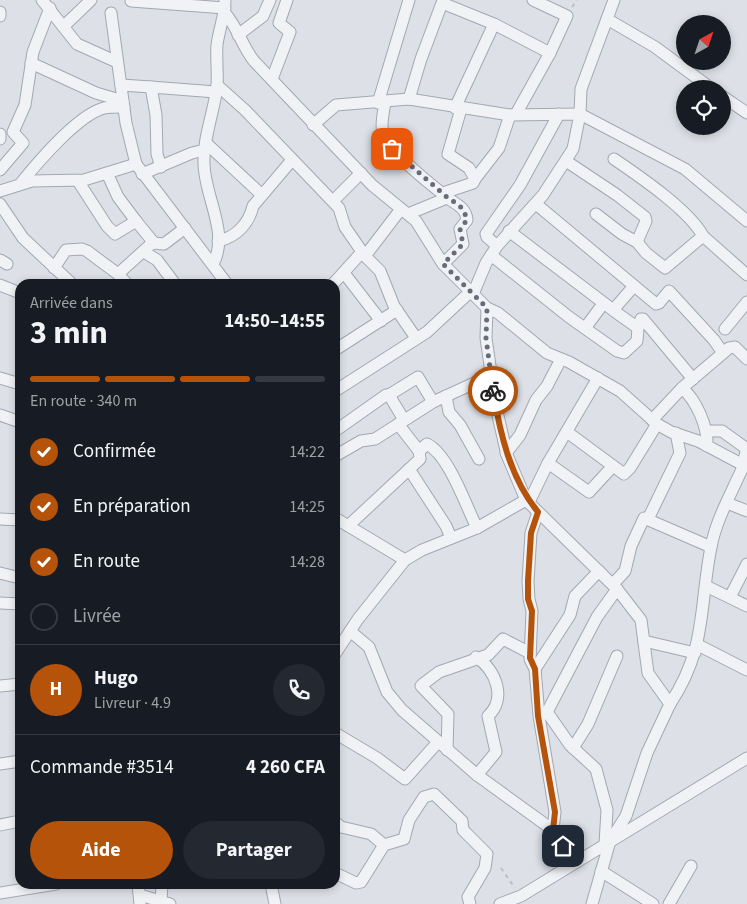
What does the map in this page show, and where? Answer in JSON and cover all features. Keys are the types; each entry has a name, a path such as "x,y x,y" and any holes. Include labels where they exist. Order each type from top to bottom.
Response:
{"street":[{"path":"64,26 91,0"},
{"path":"238,35 263,16 270,0"},
{"path":"272,79 290,32 279,23 287,0"},
{"path":"408,0 381,103 382,131 392,149 464,211 467,220 460,229 463,244 443,264"},
{"path":"338,279 405,212 445,196 473,182 490,162 513,114 550,52 567,16 532,0"},
{"path":"340,388 427,332 471,293 494,250 509,231 536,204 573,149 580,114 581,89 614,0"},
{"path":"131,1 227,5"},
{"path":"410,100 440,5 445,2 550,52"},
{"path":"46,3 77,44 117,62"},
{"path":"0,170 22,143 14,132 25,104 31,63 46,3"},
{"path":"227,5 238,35 248,53 313,124 386,198 405,212 425,233 443,264 487,308 498,313 537,347 620,391 655,422 745,466"},
{"path":"213,264 216,258 218,241 217,225 205,179 205,147 216,89 217,45 220,25 227,5"},
{"path":"111,14 129,142 139,169 213,264 222,279"},
{"path":"607,18 655,47 700,80"},
{"path":"475,179 469,168 448,154 458,108 494,24"},
{"path":"31,63 123,104"},
{"path":"121,85 216,89 245,110 339,208 345,228 364,254 380,271 387,292 416,338"},
{"path":"151,87 156,115 157,154 161,167"},
{"path":"313,124 336,105 410,100 513,114 580,114 680,166 747,220"},
{"path":"731,102 747,113"},
{"path":"21,183 79,122 105,108 123,104"},
{"path":"559,114 520,185 486,234 487,237 494,250 585,328 617,351 624,353 638,339 638,328 641,319 643,319 694,379"},
{"path":"0,134 0,139"},
{"path":"0,191 21,183 78,180 107,173 161,167 205,147"},
{"path":"205,147 262,196"},
{"path":"614,159 671,202 700,229 703,236 747,275"},
{"path":"218,241 227,239 239,231 252,215 253,206 292,160"},
{"path":"566,161 617,195 645,217 646,222 637,242"},
{"path":"107,173 118,196 154,243 164,244 185,228"},
{"path":"333,201 362,173"},
{"path":"78,180 107,226 115,234 136,221"},
{"path":"0,204 24,238 66,279"},
{"path":"536,204 658,304 669,291 714,340 723,353"},
{"path":"596,214 622,234 637,242 646,253 667,268 703,236"},
{"path":"509,231 603,304 638,328"},
{"path":"118,274 154,243"},
{"path":"54,268 66,250 82,249 122,279"},
{"path":"144,252 157,260 171,279"},
{"path":"344,273 381,321"},
{"path":"0,285 15,291"},
{"path":"614,310 634,286"},
{"path":"371,308 387,292"},
{"path":"725,329 747,302"},
{"path":"585,328 603,304"},
{"path":"487,308 486,338 496,407 506,453 528,501 615,587 641,620 648,673 670,704"},
{"path":"340,347 397,310"},
{"path":"568,432 614,466 621,474 630,468 655,422 682,388 729,348 735,347 747,359"},
{"path":"506,453 520,435 536,400 547,386 561,359"},
{"path":"340,453 350,446 376,438 433,402 492,375"},
{"path":"340,427 384,396 389,395 418,377 433,402"},
{"path":"0,378 15,382"},
{"path":"340,646 389,578 405,560 422,550 477,528 528,501 598,378"},
{"path":"682,388 692,397 706,431 707,446"},
{"path":"348,526 420,459 419,451 401,422 389,395"},
{"path":"446,396 449,412 460,425 479,460"},
{"path":"0,415 15,420"},
{"path":"608,842 627,814 647,753 670,704 684,680 696,649 711,547 727,503 745,466 747,450 722,431 706,431"},
{"path":"543,714 624,571 631,546 644,518 648,518 680,453 676,433"},
{"path":"419,451 427,444 435,449 457,485 477,528"},
{"path":"548,463 589,492 614,466"},
{"path":"409,469 446,526 451,538"},
{"path":"727,503 747,512"},
{"path":"538,512 531,533 528,581 528,599 532,611 530,653 535,669 543,714 555,812 553,830"},
{"path":"648,518 711,547"},
{"path":"0,519 15,520"},
{"path":"340,521 365,538 405,560"},
{"path":"730,597 747,564"},
{"path":"535,669 570,615 575,596 599,571"},
{"path":"0,573 15,577"},
{"path":"706,586 747,606"},
{"path":"0,603 15,604"},
{"path":"350,631 369,647 387,692 402,710 477,775 553,830 573,863"},
{"path":"340,736 377,758 405,779 442,746 448,714 422,686 440,672 493,652 504,639 530,653"},
{"path":"644,641 696,649 747,670"},
{"path":"573,748 588,724 617,656"},
{"path":"476,657 483,662 497,682 498,694 496,709 488,716 496,752 477,775"},
{"path":"0,686 15,684"},
{"path":"543,714 573,748 596,769 607,810 608,842 592,904"},
{"path":"500,904 521,896 747,758"},
{"path":"0,764 15,762"},
{"path":"340,875 356,883 361,882 384,845 401,842 404,839 409,820 424,797 434,794 462,821 464,830 487,854 485,868 468,897 470,904"},
{"path":"0,825 15,822"},
{"path":"340,826 370,834 384,845"},
{"path":"669,904 691,866"},
{"path":"601,871 653,904"},
{"path":"0,893 25,889"},
{"path":"163,889 166,903"},
{"path":"273,889 275,904"},
{"path":"139,894 166,903"}],"path":[{"path":"501,868 521,896"}],"way so far":[{"path":"392,149 448,198 459,205 466,215 467,220 460,229 464,240 463,244 443,264 487,308 486,338 492,369 493,391"}],"route":[{"path":"493,391 507,455 526,500 538,512 531,533 528,599 532,611 529,648 530,658 535,669 538,716 555,812 553,830 563,846"}]}
